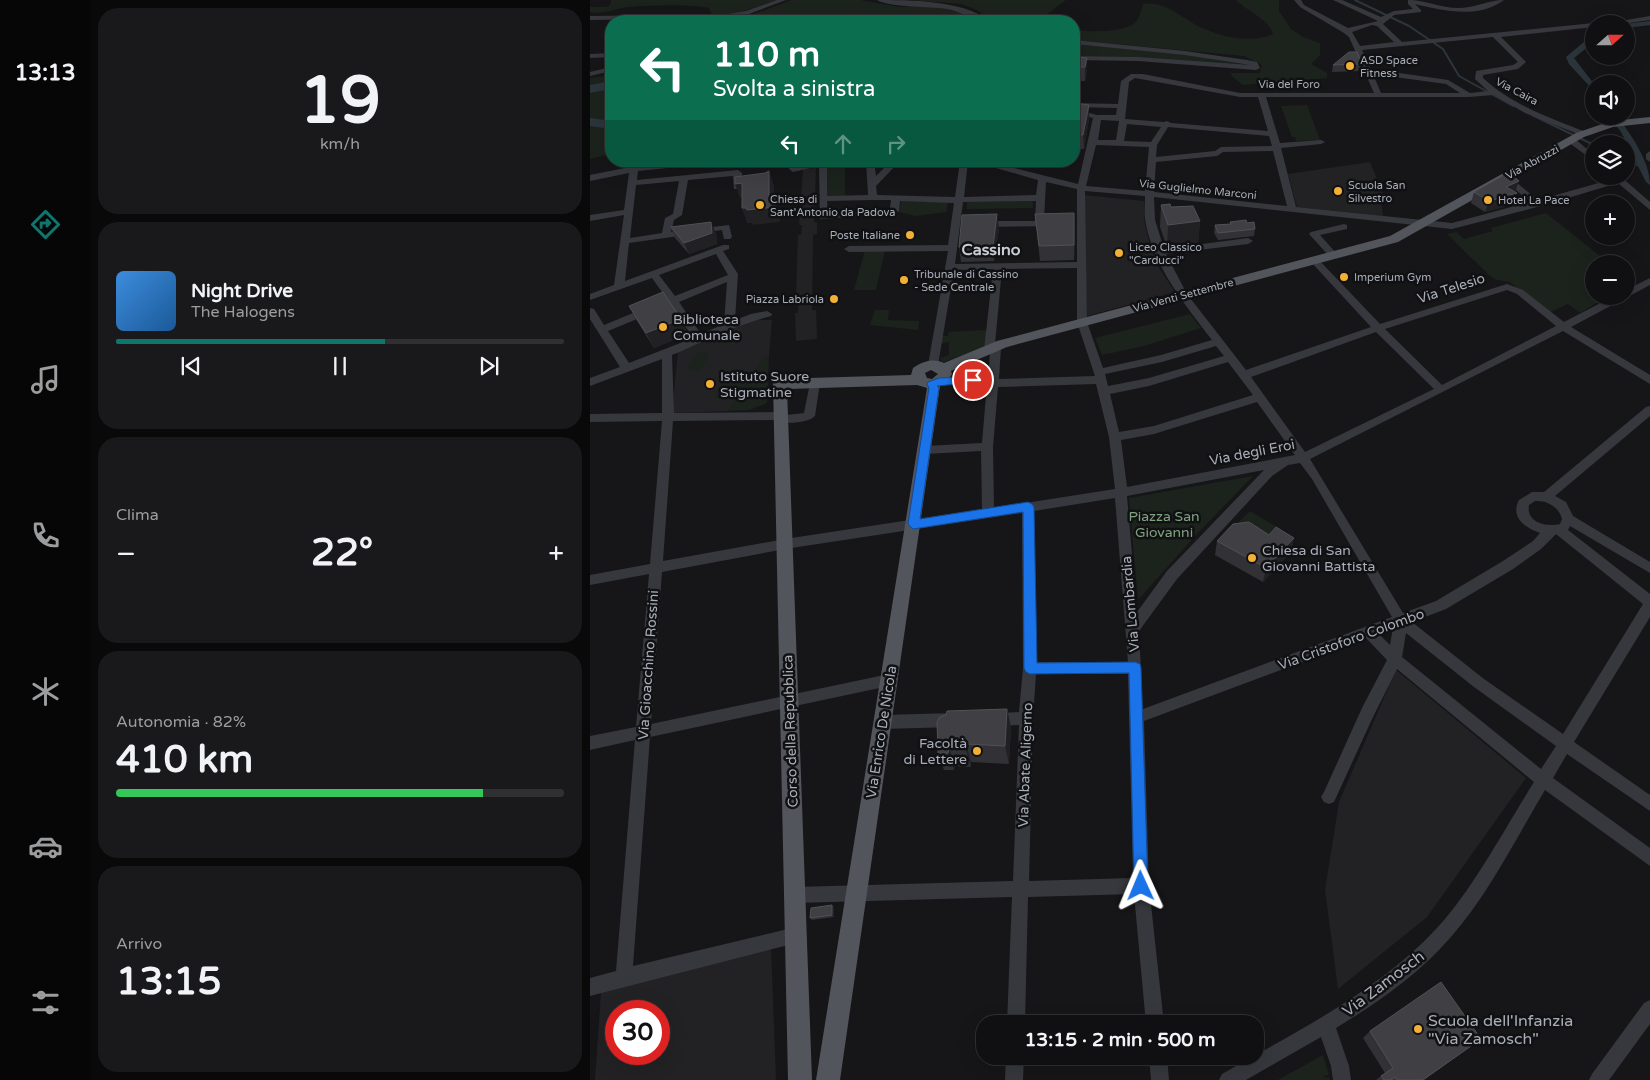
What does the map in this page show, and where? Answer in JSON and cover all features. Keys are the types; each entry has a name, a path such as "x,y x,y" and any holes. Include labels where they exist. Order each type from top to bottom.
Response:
{"main road":[{"name":"Via Abruzzi","path":"1635,122 1649,121"},
{"name":"Via Abruzzi","path":"1422,223 1577,137 1609,125"},
{"name":"Via Venti Settembre","path":"930,376 992,348 1082,322 1394,239 1422,223"},
{"path":"780,382 790,377 930,376"},
{"path":"780,382 784,384 917,382 930,376"},
{"name":"Via Enrico De Nicola","path":"828,1080 934,388 930,376"},
{"name":"Corso della Repubblica","path":"780,382 800,1080"}],"street":[{"path":"735,15 747,13 783,0"},
{"path":"880,0 901,4 942,5 960,8 973,15"},
{"path":"1297,0 1302,6 1347,31 1352,36 1378,94"},
{"path":"1336,0 1385,19 1400,44"},
{"path":"1347,31 1385,19 1405,10 1419,11 1411,4 1411,1 1448,10 1470,11 1501,0"},
{"path":"590,18 605,18"},
{"path":"1635,20 1650,18"},
{"path":"1359,48 1585,26"},
{"name":"Via Caira","path":"1495,35 1522,62 1514,67 1479,73 1479,79 1494,92 1577,137 1585,147"},
{"path":"1080,43 1185,53 1247,62 1254,64 1256,68 1138,59 1080,58"},
{"path":"590,56 605,55"},
{"name":"Via del Foro","path":"1080,59 1122,64 1127,73 1134,76 1143,76 1240,95 1469,95 1494,92"},
{"path":"590,74 605,72"},
{"path":"1368,72 1448,82 1469,95"},
{"path":"1120,143 1121,106 1127,73"},
{"path":"1261,95 1277,147 1292,210"},
{"path":"1080,105 1121,106"},
{"path":"1080,113 1097,117 1273,134"},
{"name":"Via Lombardia","path":"1097,117 1093,142 1072,223 1082,265 1082,322 1101,381 1115,437 1121,493 1138,717 1141,886 1153,1015"},
{"path":"1167,123 1153,145 1149,194 1150,220 1160,252 1183,295 1244,375 1303,458 1401,621 1479,683 1650,804"},
{"path":"1093,142 1153,145"},
{"path":"1152,160 1217,153 1221,150 1321,142"},
{"path":"1650,154 1650,160"},
{"path":"590,178 628,167"},
{"path":"619,287 635,167"},
{"path":"739,167 737,186 753,185"},
{"path":"825,167 823,217 894,211 896,199"},
{"path":"871,167 873,197"},
{"path":"873,184 890,167"},
{"name":"Via Enrico De Nicola","path":"930,376 952,248 964,224 959,200 963,167"},
{"name":"Via Guglielmo Marconi","path":"996,167 1042,180 1081,188 1452,226 1538,204 1596,185"},
{"path":"633,183 738,173"},
{"path":"1506,177 1538,204"},
{"path":"666,235 670,218 677,215 684,178"},
{"path":"1039,223 1042,180"},
{"path":"1626,185 1650,207"},
{"path":"823,199 873,197 959,200 1041,198"},
{"path":"590,218 628,212"},
{"path":"964,224 1072,223"},
{"path":"625,241 726,227 724,245 733,274 729,326"},
{"path":"1333,255 1314,234 1344,227"},
{"path":"1160,252 1248,241"},
{"path":"590,297 654,274 724,245"},
{"path":"849,249 952,248"},
{"path":"1314,260 1378,328 1442,390"},
{"path":"949,267 1082,265"},
{"path":"988,514 987,447 994,383 992,348 998,266"},
{"path":"654,274 700,340"},
{"path":"602,328 732,277"},
{"path":"1635,289 1650,281"},
{"name":"Via Telesio","path":"1244,375 1378,328 1507,287 1520,292 1596,355 1650,388"},
{"name":"Via degli Eroi","path":"590,580 784,544 988,514 1267,468 1303,458 1442,390 1605,305"},
{"path":"590,311 627,369"},
{"path":"590,382 700,340 729,326 766,314"},
{"name":"Via Telesio","path":"1562,328 1650,380"},
{"path":"1101,381 1162,358 1217,342"},
{"name":"Via Gioacchino Rossini","path":"624,977 668,417 666,353"},
{"path":"930,376 986,380 994,383 1149,382 1230,358"},
{"path":"590,418 781,418 809,416 815,383"},
{"path":"1115,437 1154,430 1260,397"},
{"path":"1546,497 1650,410"},
{"path":"925,450 987,447"},
{"path":"1132,630 1172,575 1267,468"},
{"path":"1555,531 1567,524 1568,519 1564,508 1546,497 1527,499 1521,507 1524,518 1535,527 1555,531 1650,604"},
{"name":"Via Abate Aligerno","path":"1016,1015 1026,718 1030,668 1028,507"},
{"path":"1568,519 1650,568"},
{"name":"Via Cristoforo Colombo","path":"1138,717 1370,633 1441,605 1537,545 1555,531"},
{"name":"Via Zamosch","path":"1228,1080 1326,1024 1411,966 1443,934 1465,905 1650,604"},
{"path":"1329,797 1367,713 1395,659 1401,621"},
{"path":"1370,633 1395,659 1543,780 1650,858"},
{"path":"1030,668 1135,668"},
{"path":"590,743 644,730 789,702 889,680"},
{"path":"883,722 1026,718"},
{"path":"795,895 1141,886"},
{"path":"590,988 624,977 796,935"},
{"path":"1598,1080 1650,1009"},
{"path":"1326,1024 1340,1066 1342,1080"},
{"path":"1014,1080 1015,1065"},
{"path":"1159,1065 1160,1080"}],"shaded area":[{"name":"Scuola San Silvestro","path":"1370,162 1385,200 1381,200 1383,216 1297,207 1288,174"},
{"path":"816,168 814,222 817,223 817,234 813,235 812,310 816,310 817,339 796,341 795,313 798,313 799,293 796,293 798,235 801,235 802,225 799,225 803,169"},
{"name":"Liceo Classico \"Carducci\"","path":"1084,195 1144,201 1144,220 1157,265 1175,292 1087,316 1083,223"},
{"name":"Istituto Suore Stigmatine","path":"753,320 772,320 769,356 764,357 728,411 672,413 678,351"},
{"path":"1396,670 1526,778 1427,917 1338,989 1325,890 1339,802"},
{"path":"771,948 776,1080 595,1080 601,993"}],"green space":[{"path":"611,0 777,0 728,15 712,15 709,8 680,5 638,6 600,13 590,12 590,7 607,7 611,4"},
{"path":"792,0 860,0 900,7 936,7 959,11 967,15 750,15"},
{"path":"908,0 1066,0 1046,15 983,15 977,10 961,4"},
{"path":"1236,0 1279,0 1279,11 1291,29 1303,37 1320,43 1320,55 1311,64 1327,73 1327,78 1243,85 1230,73 1260,73 1262,65 1244,56 1080,41 1080,30 1104,31 1132,25 1138,18 1143,4 1151,3 1172,10 1198,26 1226,36 1254,39 1273,34 1268,24"},
{"path":"1080,45 1191,55 1250,66 1132,57 1080,56"},
{"path":"605,76 605,155 590,159 590,78"},
{"path":"1307,105 1320,140 1296,141 1295,137 1292,137 1281,106"},
{"path":"827,167 845,167 845,196 827,198"},
{"path":"901,201 948,202 946,212 916,216 899,212"},
{"path":"1033,201 1033,208 967,209 967,202"},
{"path":"1546,213 1599,255 1585,255 1585,305 1593,305 1580,313 1568,304 1548,313 1510,282 1497,280 1490,276 1447,234 1456,232 1464,239 1493,231 1491,228"},
{"path":"865,250 885,250 876,290 854,290"},
{"path":"875,310 889,310 888,320 919,321 918,330 870,325"},
{"path":"1190,314 1201,328 1144,346 1102,355 1095,338"},
{"path":"986,330 986,347 944,362 941,361 940,358 949,355 949,342 940,344 941,336 948,336 949,332"},
{"path":"697,352 710,353 700,371 686,369"},
{"path":"769,356 767,403 749,410 728,411 764,357"},
{"path":"739,371 747,373 748,378 732,400 714,397 725,376 729,377 730,374"},
{"name":"Piazza San Giovanni","path":"1253,476 1194,537 1138,600 1129,498"},
{"path":"1250,511 1280,529 1265,545 1235,526"},
{"path":"1323,1055 1329,1075 1324,1076 1325,1078 1329,1077 1330,1080 1278,1080"}],"building":[{"path":"1349,52 1357,52 1362,64 1333,65"},
{"path":"1080,57 1087,58 1085,67 1080,67"},
{"path":"1080,104 1089,105 1083,135 1080,135"},
{"path":"769,171 769,199 775,198 775,207 747,210 742,208 742,183 735,184 735,177"},
{"path":"1509,172 1519,181 1506,187 1517,193 1489,201 1474,192"},
{"path":"1170,204 1171,207 1193,206 1200,221 1168,225 1161,205"},
{"path":"1074,213 1074,245 1039,246 1035,214"},
{"path":"997,214 993,247 959,247 962,215"},
{"path":"1246,220 1247,223 1254,222 1255,229 1218,233 1215,225 1231,224 1230,222"},
{"path":"711,222 712,233 684,243 671,227"},
{"path":"663,292 681,319 646,333 629,306"},
{"path":"1249,522 1269,535 1276,527 1294,538 1266,568 1217,541 1233,524"},
{"path":"1007,709 1005,746 966,744 966,750 949,748 948,753 938,753 937,722 940,717 946,715 947,711"},
{"path":"832,905 832,915 810,918 811,908"},
{"name":"Scuola dell'Infanzia \"Via Zamosch\"","path":"1441,982 1481,1039 1423,1080 1397,1080 1395,1077 1391,1080 1384,1080 1381,1076 1393,1068 1370,1031"}],"waterway":[{"path":"1355,0 1409,26 1443,49 1459,76 1513,106"},
{"path":"1635,25 1650,23"},
{"path":"1585,45 1570,57 1585,78"},
{"path":"590,89 605,86"},
{"path":"1532,115 1585,141"},
{"path":"590,122 605,124"},
{"path":"1620,125 1650,182"},
{"path":"1635,164 1644,168"}],"place":[{"name":"ASD Space Fitness","path":"1350,66"},
{"name":"Scuola San Silvestro","path":"1338,191"},
{"name":"Hotel La Pace","path":"1488,200"},
{"name":"Chiesa di Sant'Antonio da Padova","path":"760,205"},
{"name":"Poste Italiane","path":"910,235"},
{"name":"Liceo Classico \"Carducci\"","path":"1119,253"},
{"name":"Imperium Gym","path":"1344,277"},
{"name":"Tribunale di Cassino - Sede Centrale","path":"904,280"},
{"name":"Piazza Labriola","path":"834,299"},
{"name":"Biblioteca Comunale","path":"663,327"},
{"name":"Istituto Suore Stigmatine","path":"710,384"},
{"name":"Chiesa di San Giovanni Battista","path":"1252,558"},
{"name":"Facoltà di Lettere","path":"977,751"},
{"name":"Scuola dell'Infanzia \"Via Zamosch\"","path":"1418,1029"}],"district":[{"name":"Cassino","path":"991,249"}],"route":[{"path":"973,380 939,381 932,384 934,388 913,524 1028,507 1030,668 1135,668 1138,717 1141,886"}]}
